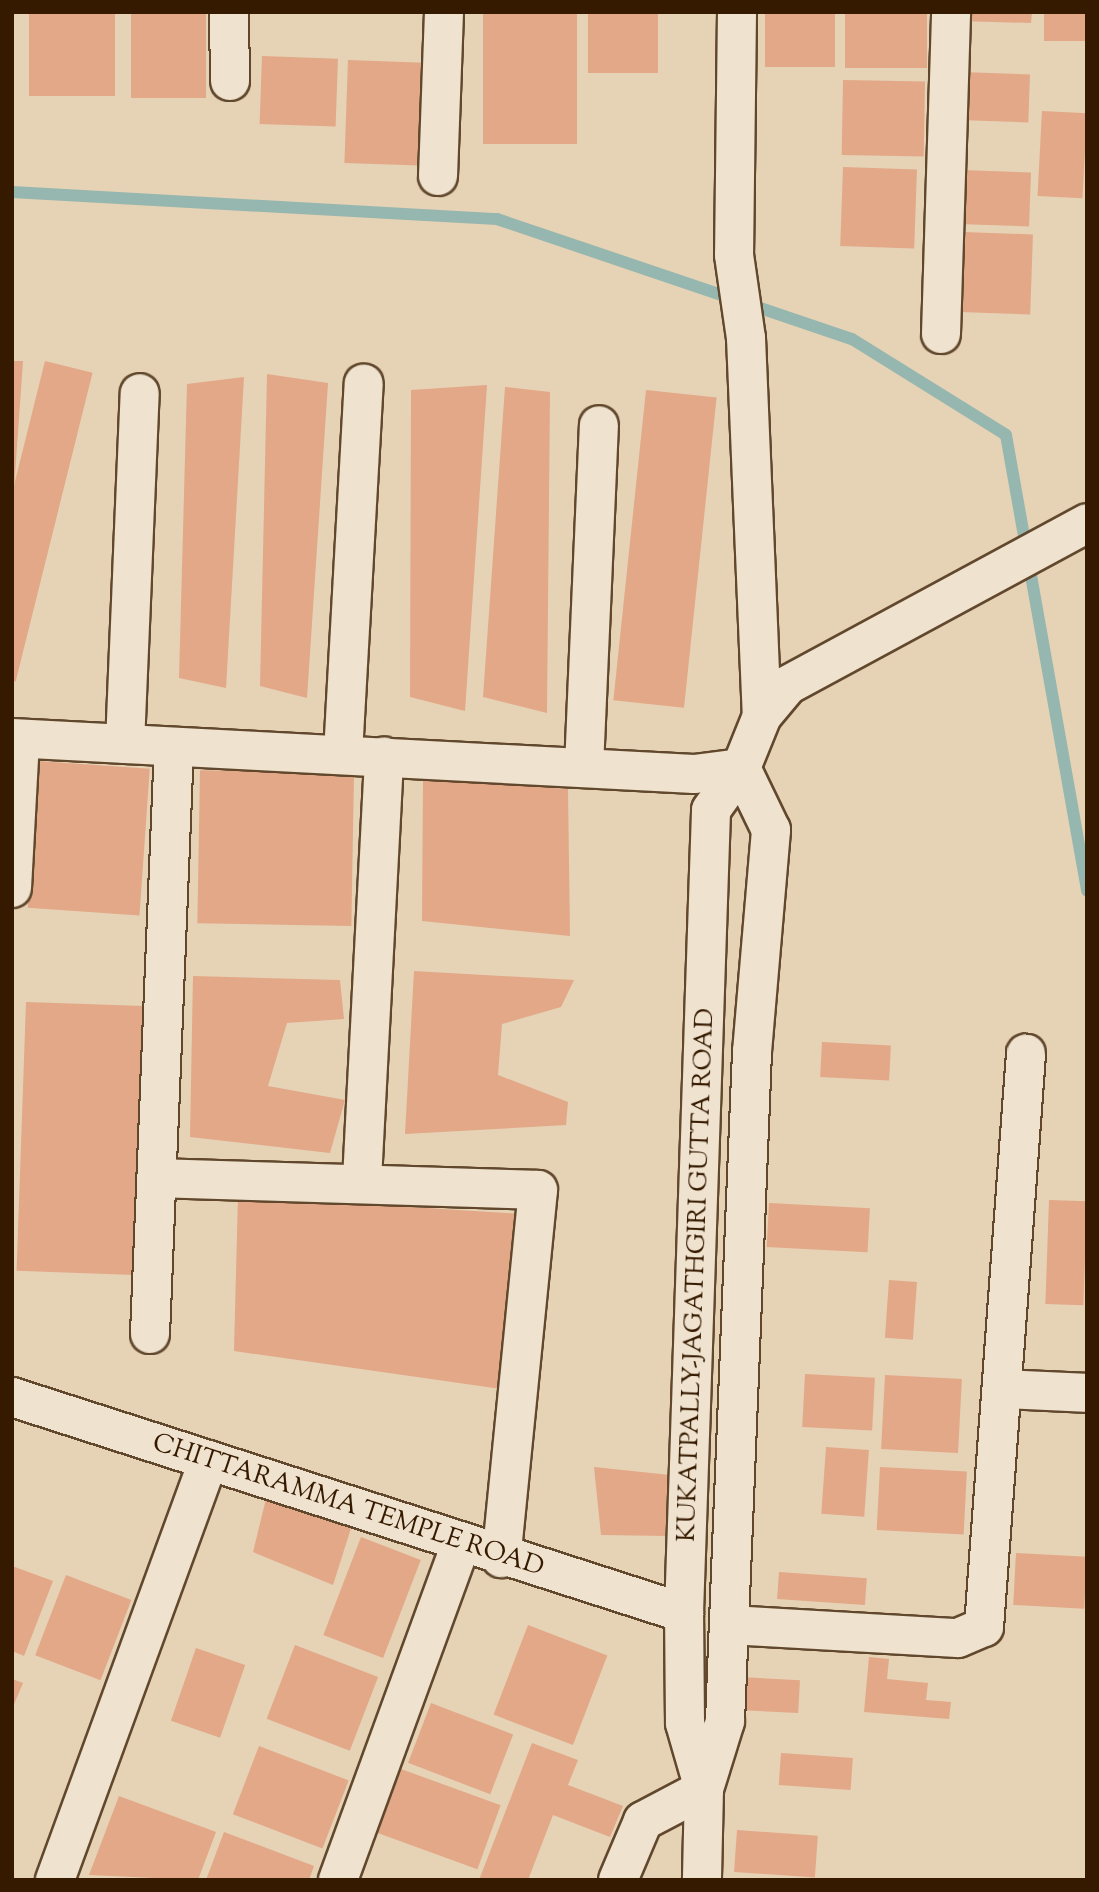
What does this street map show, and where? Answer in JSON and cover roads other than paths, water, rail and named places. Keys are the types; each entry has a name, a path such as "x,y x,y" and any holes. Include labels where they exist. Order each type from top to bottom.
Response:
{"street":[{"path":"229,12 230,81"},
{"path":"438,176 444,12"},
{"path":"737,12 734,255 746,338 762,716"},
{"path":"941,334 951,12"},
{"path":"343,754 364,384"},
{"path":"125,744 140,393"},
{"path":"584,767 599,425"},
{"name":"KUKATPALLY-JAGATHGIRI GUTTA ROAD","path":"704,1789 685,1723 684,1613 711,810 741,768 762,716 788,685 824,660 1081,524"},
{"path":"12,888 16,738 694,774 741,768"},
{"path":"150,1334 174,747"},
{"path":"362,1180 384,757"},
{"name":"KUKATPALLY-JAGATHGIRI GUTTA ROAD","path":"702,1880 704,1789 725,1721 752,1052 771,830 741,768"},
{"path":"730,1625 958,1638 984,1627 1026,1054"},
{"path":"158,1178 362,1180 538,1190 501,1558"},
{"path":"1003,1389 1087,1393"},
{"name":"CHITTARAMMA TEMPLE ROAD","path":"15,1406 209,1460 460,1546 684,1613"},
{"path":"55,1880 209,1460"},
{"path":"338,1880 460,1546"},
{"path":"618,1880 643,1821 704,1789"}],"waterway":[{"path":"12,192 497,219 852,339 1006,435 1087,891"}]}
